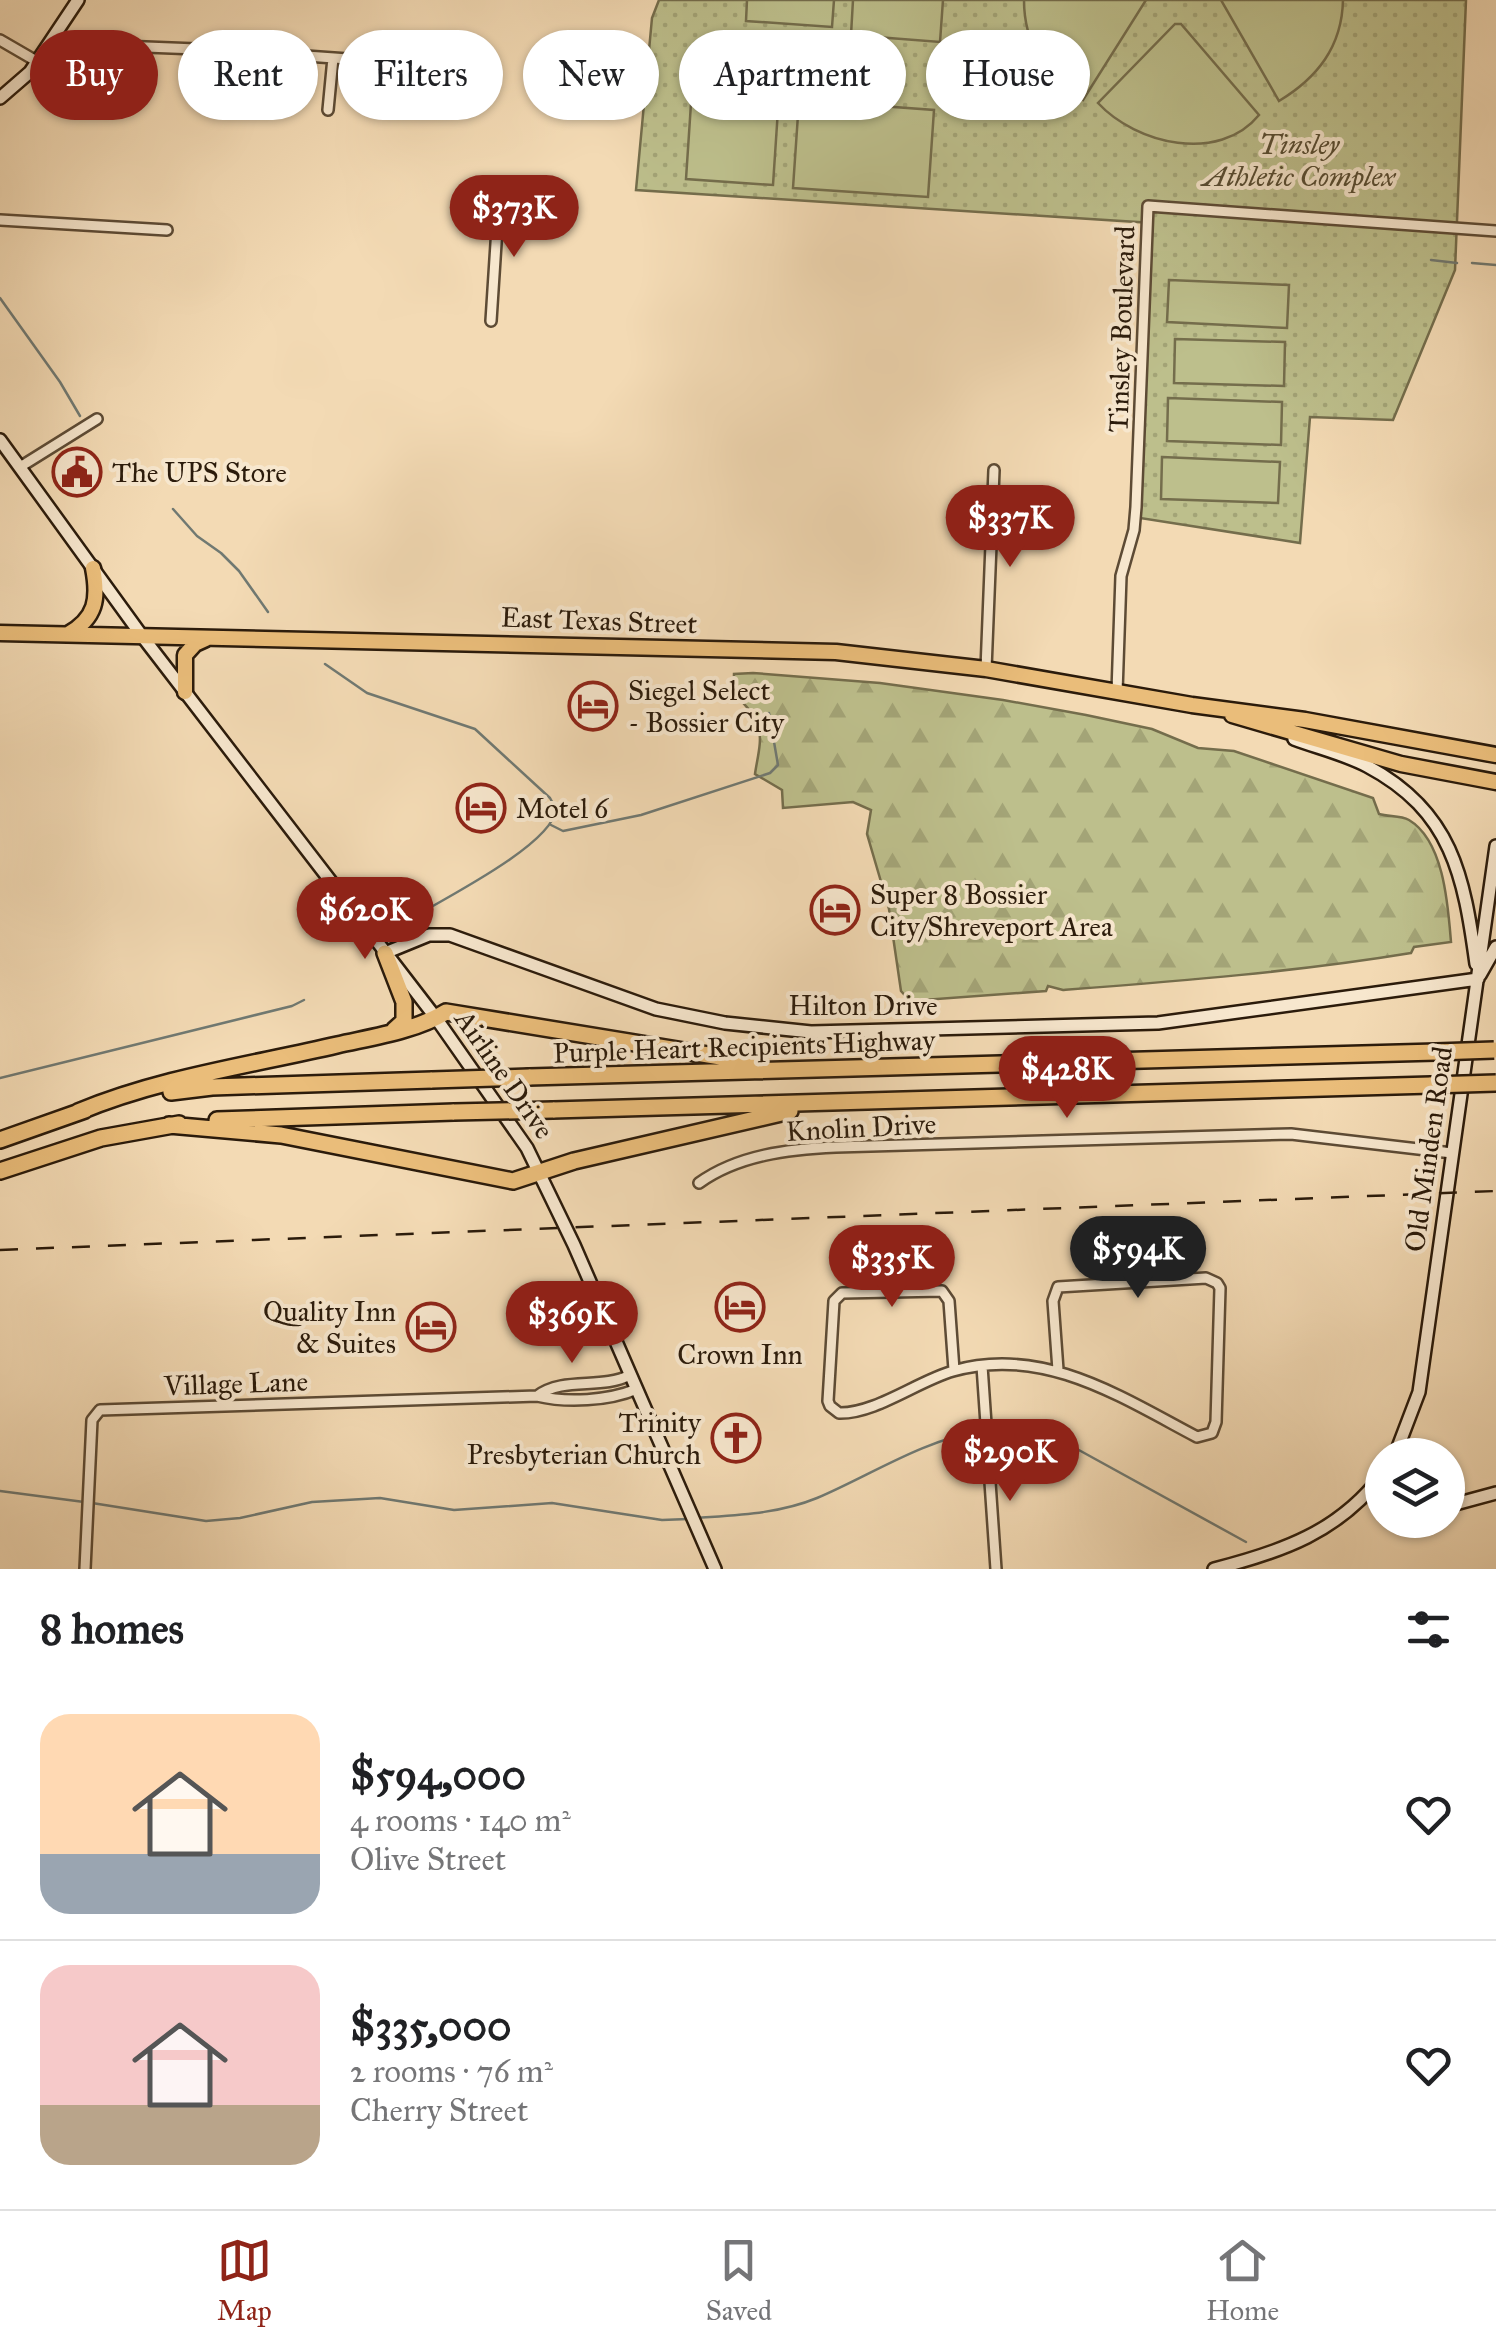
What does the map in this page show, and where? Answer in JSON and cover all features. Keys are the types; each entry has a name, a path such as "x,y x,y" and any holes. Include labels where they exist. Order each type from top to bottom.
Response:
{"highway":[{"path":"377,1036 401,1026 406,1009 385,953"},
{"path":"78,1112 144,1090 377,1036 454,1012 727,1059 830,1068"},
{"name":"Purple Heart Recipients Highway","path":"0,1140 78,1112 145,1096 212,1088 1495,1050"},
{"name":"Purple Heart Recipients Highway","path":"0,1171 101,1138 242,1118 1496,1084"},
{"path":"169,1126 281,1134 513,1181 574,1161 784,1112 903,1100"}],"main road":[{"path":"60,30 78,0"},
{"path":"0,98 30,70"},
{"name":"Airline Drive","path":"0,440 142,636 436,1018 508,1119 542,1174 715,1569"},
{"path":"68,634 83,624 94,609 93,568"},
{"name":"East Texas Street","path":"0,633 784,650 890,657 986,669 1192,705 1401,764 1496,782"},
{"path":"185,692 185,655 195,644 211,638"},
{"name":"East Texas Street","path":"1192,705 1251,710 1496,754"},
{"path":"1238,717 1364,764 1404,789 1426,811 1448,844 1462,880 1478,978"},
{"name":"Old Minden Road","path":"1402,1438 1420,1392 1496,846"},
{"name":"Hilton Drive","path":"385,953 429,935 450,935 656,1009 725,1024 822,1032 1158,1023 1478,978"},
{"path":"1478,978 1496,947"},
{"path":"1465,1501 1496,1493"},
{"path":"1214,1569 1285,1549 1309,1538 1365,1496"}],"street":[{"path":"0,40 30,57"},
{"path":"158,47 338,58"},
{"path":"328,110 333,58"},
{"path":"490,321 498,197"},
{"name":"Tinsley Boulevard","path":"1117,692 1122,576 1135,521 1148,206 1496,231"},
{"path":"0,220 167,230"},
{"path":"20,468 98,419"},
{"path":"986,669 994,470"},
{"name":"Knolin Drive","path":"698,1183 730,1164 814,1148 1291,1134 1452,1153"},
{"path":"954,1370 948,1301 942,1291 867,1291 837,1296 833,1306 830,1406 839,1413 852,1413 954,1370 1020,1364 1058,1370 1197,1436 1208,1436 1216,1422 1222,1294 1217,1282 1206,1278 1066,1284 1054,1290 1058,1370"},
{"path":"982,1366 996,1569"},
{"name":"Village Lane","path":"537,1396 557,1386 611,1383 630,1375"},
{"name":"Village Lane","path":"85,1569 92,1420 100,1410 616,1397 637,1389"}],"green space":[{"name":"Tinsley Athletic Complex","path":"659,0 1466,0 1455,270 1393,420 1310,417 1300,543 1140,518 1152,223 636,190 643,120 659,120 659,30 651,30"},
{"path":"747,0 834,0 832,27 746,21"},
{"path":"853,0 943,0 941,30 926,30 926,41 906,39 906,30 851,30"},
{"path":"1024,0 1146,0 1090,89 1090,30 1028,30"},
{"path":"1221,0 1343,0 1342,17 1325,60 1305,82 1279,101"},
{"path":"1175,24 1181,24 1259,115 1242,130 1222,140 1178,143 1134,129 1098,103"},
{"path":"906,108 926,109 926,120 933,120 928,197 793,188 798,120 906,120"},
{"path":"690,120 777,120 773,185 686,179"},
{"path":"1169,280 1289,285 1287,328 1167,322"},
{"path":"1175,339 1285,342 1284,386 1174,383"},
{"path":"1168,398 1282,402 1281,445 1167,441"},
{"path":"1162,457 1280,462 1278,503 1161,499"},
{"path":"734,674 880,683 1086,715 1152,729 1198,748 1234,751 1373,798 1379,814 1409,820 1430,843 1442,875 1451,942 1414,947 1411,953 1281,971 1063,990 1048,986 1046,991 910,1001 901,991 889,909 867,834 871,810 853,802 783,808 782,790 755,774 759,731 734,684"}],"waterway":[{"path":"1431,260 1457,263"},
{"path":"1472,263 1496,265"},
{"path":"0,298 80,416"},
{"path":"173,509 197,536 239,571 268,612"},
{"path":"325,664 367,693 475,729 550,798 556,809 550,824 512,858 393,929"},
{"path":"551,825 563,831 641,815 770,773 778,765 769,713"},
{"path":"0,1078 304,1000"},
{"path":"989,1430 1030,1433 1077,1449 1246,1542"},
{"path":"696,1518 757,1513 802,1503 918,1450 981,1431"},
{"path":"0,1491 84,1502"},
{"path":"92,1503 206,1521 240,1518 312,1502 380,1498 454,1510 552,1503 662,1520 688,1519"}],"railway":[{"path":"0,1250 1496,1191"}],"place":[{"name":"The UPS Store","path":"77,472"},
{"name":"Siegel Select - Bossier City","path":"593,706"},
{"name":"Motel 6","path":"481,808"},
{"name":"Super 8 Bossier City/Shreveport Area","path":"835,910"},
{"name":"Crown Inn","path":"740,1307"},
{"name":"Quality Inn & Suites","path":"431,1327"},
{"name":"Trinity Presbyterian Church","path":"736,1438"}]}
